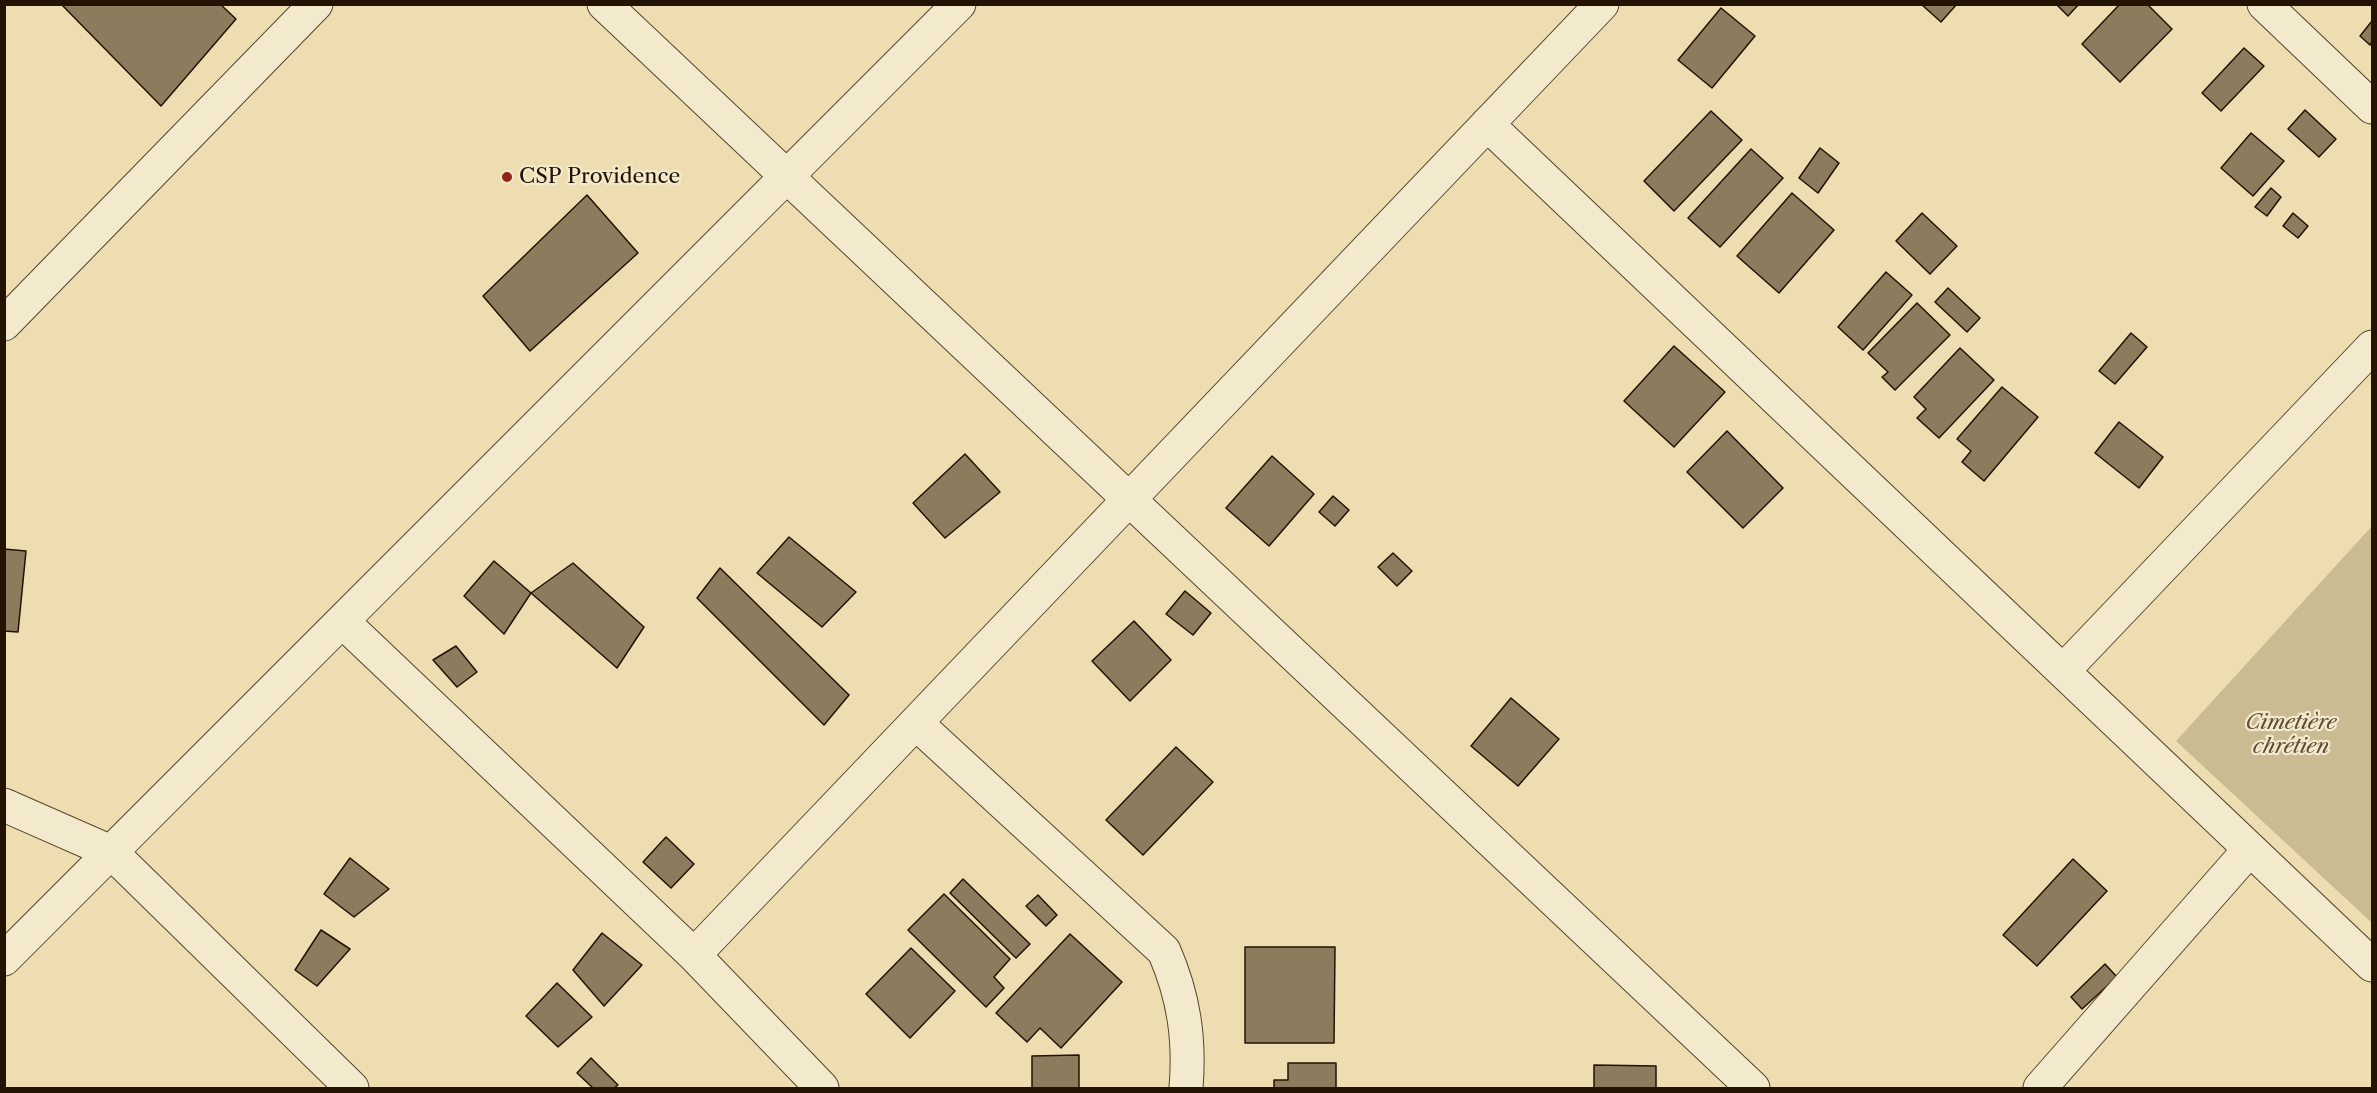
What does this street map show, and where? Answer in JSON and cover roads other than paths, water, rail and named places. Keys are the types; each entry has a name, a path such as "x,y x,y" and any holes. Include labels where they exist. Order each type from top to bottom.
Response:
{"street":[{"path":"4,324 316,4"},
{"path":"604,4 1753,1089"},
{"path":"4,959 959,4"},
{"path":"694,955 1602,4"},
{"path":"2264,4 2373,107"},
{"path":"1487,124 2373,965"},
{"path":"2063,671 2373,347"},
{"path":"342,621 694,955 822,1089"},
{"path":"916,723 1164,951 1178,985 1189,1052 1186,1089"},
{"path":"4,805 111,852 352,1089"},
{"path":"2040,1089 2250,849"}],"place":[{"name":"CSP Providence","path":"507,177"}],"park label":[{"name":"Cimetière chrétien","path":"2291,735"}]}
